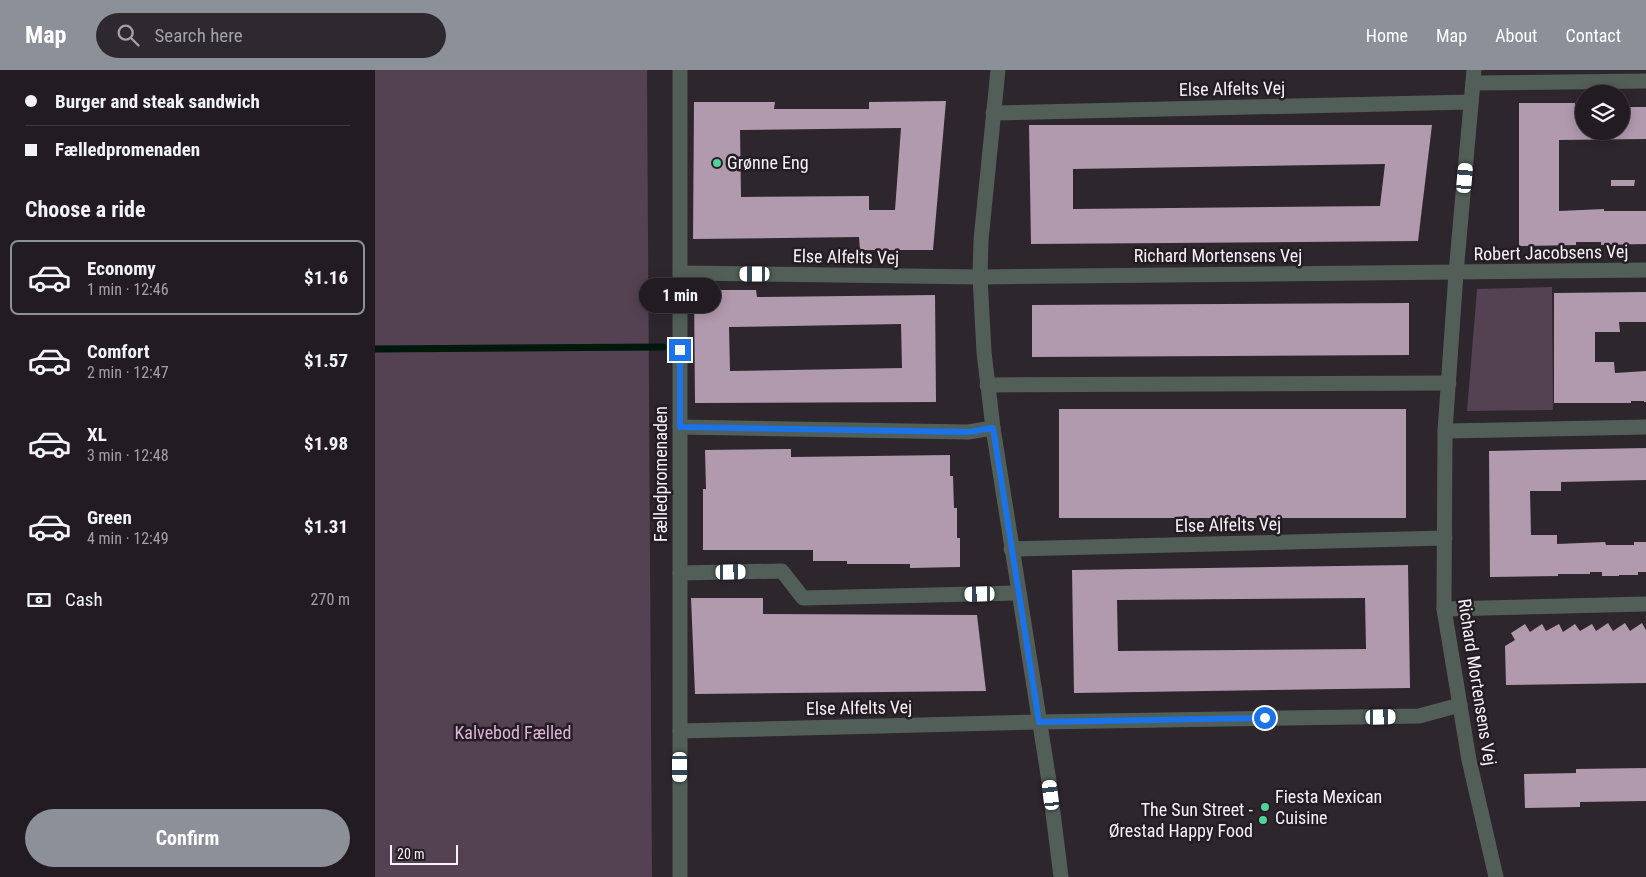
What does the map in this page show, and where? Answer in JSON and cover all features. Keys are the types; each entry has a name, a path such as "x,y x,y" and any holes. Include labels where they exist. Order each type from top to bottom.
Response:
{"street":[{"name":"Fælledpromenaden","path":"680,70 680,877"},
{"path":"998,70 981,240 981,318 993,428 1049,781 1061,877"},
{"path":"1473,77 1646,81"},
{"name":"Richard Mortensens Vej","path":"1473,77 1445,431 1444,608 1469,760 1495,877"},
{"name":"Else Alfelts Vej","path":"993,113 1471,102"},
{"name":"Robert Jacobsens Vej","path":"1456,273 1646,270"},
{"name":"Richard Mortensens Vej","path":"980,277 1456,273"},
{"name":"Else Alfelts Vej","path":"681,274 980,277"},
{"path":"987,385 1449,383"},
{"path":"680,427 968,432 993,428"},
{"path":"1445,431 1646,427"},
{"name":"Else Alfelts Vej","path":"1011,549 1445,538"},
{"path":"680,573 782,571 803,598 1018,593"},
{"path":"1444,608 1646,604"},
{"name":"Else Alfelts Vej","path":"680,731 1039,722 1419,716 1460,705"}],"green space":[{"name":"Kalvebod Fælled","path":"375,70 647,70 652,877 375,877"},
{"path":"1552,287 1553,410 1467,411 1477,289"}],"building":[{"name":"Grønne Eng","path":"946,101 933,250 860,250 859,237 693,239 694,102 775,102 774,109 869,109 869,102","holes":["901,128 895,210 869,210 869,196 741,197 740,130"]},
{"path":"1519,103 1575,103 1575,140 1559,140 1559,211 1604,209 1604,211 1646,211 1646,244 1601,245 1601,242 1576,242 1576,245 1519,246"},
{"path":"1630,107 1646,107 1646,139 1630,139"},
{"path":"1029,125 1432,125 1418,241 1031,244","holes":["1385,164 1380,206 1073,209 1073,169"]},
{"path":"1611,180 1635,180 1634,186 1611,186"},
{"path":"694,290 756,290 757,297 935,295 936,402 695,403","holes":["901,324 902,368 730,371 729,327"]},
{"path":"1646,292 1646,322 1619,322 1620,332 1595,332 1595,362 1614,362 1615,373 1646,371 1646,402 1554,403 1554,293"},
{"path":"1409,303 1409,355 1032,357 1032,305"},
{"path":"1059,409 1406,409 1406,518 1059,518"},
{"path":"1646,448 1646,480 1561,482 1561,491 1530,491 1531,535 1557,535 1557,544 1605,542 1606,545 1634,545 1634,542 1646,542 1646,572 1638,572 1638,575 1619,576 1602,576 1602,572 1590,572 1590,574 1558,574 1558,576 1490,577 1489,451"},
{"path":"791,449 791,457 950,455 950,476 953,476 954,508 957,508 957,538 960,538 960,567 910,568 910,564 847,564 847,561 813,561 813,550 703,550 703,489 706,489 705,450"},
{"path":"1408,565 1410,688 1074,693 1072,570","holes":["1365,598 1366,649 1118,651 1117,600"]},
{"path":"691,598 763,598 763,614 977,615 986,691 695,694"},
{"path":"1608,623 1613,631 1625,623 1630,631 1642,623 1646,630 1646,683 1506,685 1505,646 1515,640 1511,633 1525,624 1530,632 1542,624 1546,631 1559,624 1563,632 1575,624 1580,631 1592,624 1596,631"},
{"path":"1646,768 1646,801 1580,802 1580,807 1525,808 1524,774 1576,773 1576,769"}],"waterway":[{"path":"375,349 663,347"}],"place":[{"name":"Grønne Eng","path":"717,163"},
{"name":"Fiesta Mexican Cuisine","path":"1265,807"},
{"name":"The Sun Street - Ørestad Happy Food","path":"1263,820"}],"route":[{"path":"680,350 680,427 968,432 993,428 1039,722 1265,718"}]}
